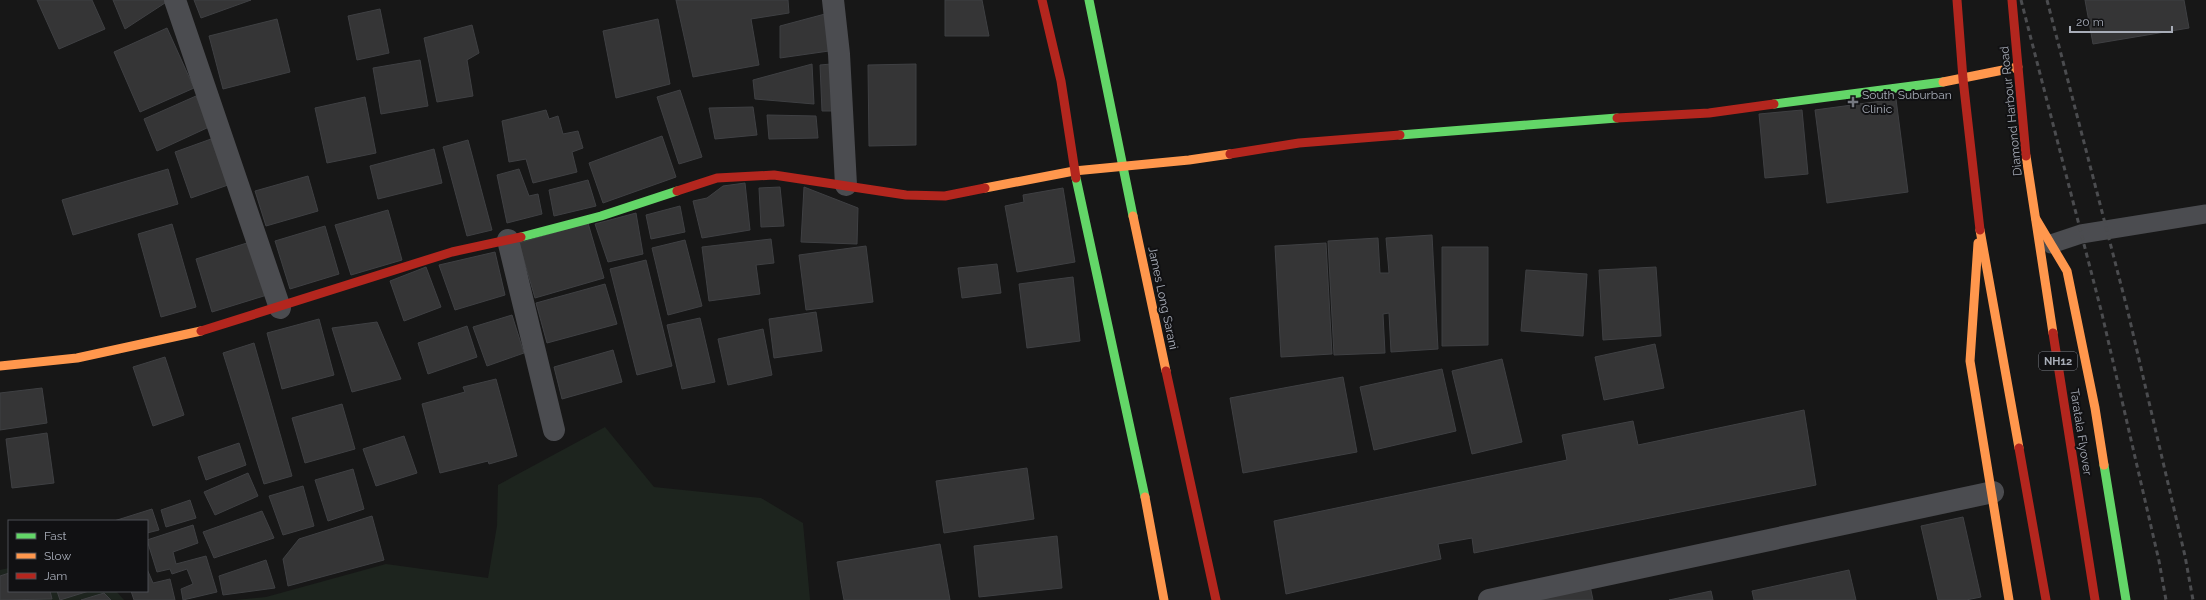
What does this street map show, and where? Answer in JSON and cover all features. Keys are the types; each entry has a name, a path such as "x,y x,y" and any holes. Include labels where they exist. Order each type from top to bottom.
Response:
{"main road":[{"path":"1042,0 1061,81 1074,171 1120,376 1149,515 1164,600"},
{"name":"James Long Sarani","path":"1089,0 1122,165 1216,600"},
{"path":"1957,0 1963,79 1979,225 2046,600"},
{"name":"Diamond Harbour Road","path":"2012,0 2027,166 2036,219"},
{"path":"0,366 93,355 192,334 280,308 452,252 508,240 601,216 717,178 774,175 906,195 945,196 1074,171 1122,165 1189,160 1300,143 1611,118 1710,114 1963,79 2018,67"},
{"path":"2036,219 2068,271 2078,330 2095,408 2126,600"},
{"name":"Taratala Flyover","path":"2036,219 2095,600"},
{"path":"1979,225 1970,361 1993,492 2009,600"}],"street":[{"path":"176,0 280,308"},
{"path":"833,0 839,54 846,185"},
{"path":"508,240 554,430"},
{"path":"1489,600 1993,492"}],"lane":[{"path":"2052,244 2082,234 2206,214"}],"shaded area":[{"path":"605,427 654,487 761,498 803,523 810,600 235,600 266,597 386,564 488,578 497,526 498,485"},
{"path":"8,568 8,592 117,592 124,600 0,600 0,570"}],"building":[{"path":"37,0 92,0 105,29 59,49"},
{"path":"113,0 167,0 168,1 125,29"},
{"path":"194,0 251,0 201,18"},
{"path":"676,0 788,0 789,13 751,19 759,65 693,77"},
{"path":"945,0 982,0 989,36 945,36"},
{"path":"2085,0 2184,0 2189,28 2093,44"},
{"path":"380,9 389,53 357,60 348,16"},
{"path":"825,14 829,51 780,58 780,26"},
{"path":"277,19 290,72 223,89 209,36"},
{"path":"658,19 670,84 616,98 603,31"},
{"path":"472,25 479,53 467,60 473,96 437,102 424,38"},
{"path":"167,28 194,88 140,112 114,52"},
{"path":"420,60 428,106 381,114 373,68"},
{"path":"812,64 814,104 755,99 753,80"},
{"path":"831,64 834,111 822,111 820,65"},
{"path":"916,64 916,145 869,146 868,65"},
{"path":"680,90 702,157 679,164 657,97"},
{"path":"196,96 209,127 157,151 144,119"},
{"path":"365,97 376,153 327,163 315,108"},
{"path":"1896,99 1908,192 1827,203 1815,110"},
{"path":"753,107 757,135 715,139 709,108"},
{"path":"546,110 549,119 558,116 563,134 578,131 583,148 572,152 577,172 533,183 526,159 509,162 502,121"},
{"path":"1802,110 1808,174 1765,178 1759,114"},
{"path":"767,115 816,116 818,138 769,139"},
{"path":"662,136 676,177 603,203 589,163"},
{"path":"211,139 228,185 191,198 175,152"},
{"path":"468,140 492,230 467,236 443,147"},
{"path":"434,149 442,183 378,199 370,166"},
{"path":"168,169 178,204 73,235 62,200"},
{"path":"519,169 529,196 538,194 542,214 507,223 497,175"},
{"path":"308,176 318,211 266,226 255,191"},
{"path":"588,180 596,206 554,216 549,190"},
{"path":"745,183 750,230 702,238 693,201 707,198 723,186"},
{"path":"780,187 784,226 761,227 759,188"},
{"path":"804,187 858,208 857,244 801,242"},
{"path":"1063,188 1075,262 1017,272 1005,206 1024,202 1023,195"},
{"path":"680,206 685,232 651,239 646,215"},
{"path":"388,210 402,260 351,275 335,225"},
{"path":"636,213 643,254 608,262 595,224"},
{"path":"588,223 604,278 535,298 519,243"},
{"path":"172,224 196,307 161,317 138,234"},
{"path":"325,226 339,274 290,289 275,241"},
{"path":"1432,235 1438,349 1391,352 1389,313 1383,314 1385,353 1334,355 1328,241 1378,238 1380,273 1389,273 1386,238"},
{"path":"771,239 774,263 756,265 760,294 709,301 702,247"},
{"path":"685,240 702,306 668,315 652,248"},
{"path":"250,242 267,295 212,312 196,259"},
{"path":"1326,243 1332,354 1281,357 1275,246"},
{"path":"866,246 873,302 806,310 799,255"},
{"path":"1442,247 1488,247 1488,345 1442,346"},
{"path":"495,252 505,295 455,310 439,265"},
{"path":"646,260 672,366 637,375 610,269"},
{"path":"997,264 1001,293 962,298 958,268"},
{"path":"426,267 441,307 404,321 390,281"},
{"path":"1656,267 1661,336 1603,340 1599,270"},
{"path":"1526,270 1587,274 1583,336 1521,331"},
{"path":"1073,277 1080,341 1027,348 1019,284"},
{"path":"605,284 617,324 547,343 536,303"},
{"path":"816,312 822,351 774,358 769,319"},
{"path":"512,315 524,353 487,366 473,327"},
{"path":"700,318 715,382 682,389 667,325"},
{"path":"319,319 334,375 282,389 267,333"},
{"path":"377,322 401,379 352,392 332,328"},
{"path":"467,326 477,357 428,374 418,343"},
{"path":"763,329 772,375 728,385 718,339"},
{"path":"254,343 292,476 264,484 223,353"},
{"path":"1655,344 1664,388 1604,400 1595,357"},
{"path":"613,350 622,382 562,399 554,367"},
{"path":"165,357 184,415 153,426 133,367"},
{"path":"1502,359 1522,442 1472,454 1452,371"},
{"path":"1442,369 1456,431 1374,450 1360,387"},
{"path":"1343,377 1357,452 1243,473 1230,398"},
{"path":"496,379 517,456 489,464 488,461 440,473 422,404 465,392 463,387"},
{"path":"42,388 47,423 0,430 0,393"},
{"path":"342,404 355,449 305,463 292,418"},
{"path":"1804,410 1816,485 1474,553 1472,538 1438,544 1441,559 1286,594 1274,521 1567,460 1562,435 1633,421 1638,445"},
{"path":"47,433 54,483 12,488 6,439"},
{"path":"404,436 417,473 376,486 363,449"},
{"path":"239,443 246,465 206,480 198,457"},
{"path":"1027,468 1034,519 944,533 936,481"},
{"path":"353,469 364,509 328,521 315,480"},
{"path":"248,473 258,496 215,515 204,492"},
{"path":"303,486 314,526 283,535 269,496"},
{"path":"190,500 196,518 166,527 161,510"},
{"path":"152,509 159,530 148,533 148,520 117,520"},
{"path":"262,511 274,538 214,558 203,532"},
{"path":"372,516 384,560 288,586 283,559 299,539"},
{"path":"1963,517 1981,597 1966,600 1938,600 1921,526"},
{"path":"193,525 198,543 173,552 176,564 206,556 217,592 183,600 181,589 193,584 187,569 172,574 170,569 157,572 148,540"},
{"path":"1057,536 1062,588 979,597 974,546"},
{"path":"940,544 950,600 844,600 837,562"},
{"path":"266,560 275,588 223,595 219,576"},
{"path":"1849,570 1856,600 1754,600 1752,591"},
{"path":"148,571 153,583 170,579 175,600 134,600 131,592 148,592"},
{"path":"8,573 8,592 50,592 52,599 0,600 0,576"},
{"path":"1589,581 1593,600 1505,600"},
{"path":"1711,591 1713,600 1669,600"},
{"path":"57,592 86,592 60,600"},
{"path":"104,593 111,600 81,600"}],"railway":[{"path":"2021,0 2102,314 2159,561 2166,600"},
{"path":"2047,0 2127,308 2185,556 2193,600"}],"traffic: fast":[{"path":"1089,0 1133,216"},
{"path":"1774,104 1943,82"},
{"path":"1400,135 1617,118"},
{"path":"1076,178 1145,497"},
{"path":"521,237 601,216 677,191"},
{"path":"2104,465 2126,600"}],"traffic: slow":[{"path":"1943,82 2018,67"},
{"path":"985,188 1074,171 1189,160 1230,154"},
{"path":"2026,156 2053,333"},
{"path":"1133,216 1166,371"},
{"path":"2036,219 2067,271 2095,408 2104,465"},
{"path":"1980,230 2019,448"},
{"path":"1978,243 1970,361 2009,600"},
{"path":"0,366 77,358 201,331"},
{"path":"1145,497 1164,600"}],"traffic: jam":[{"path":"1042,0 1061,81 1076,178"},
{"path":"1957,0 1963,79 1980,230"},
{"path":"2012,0 2026,156"},
{"path":"1617,118 1709,113 1774,104"},
{"path":"1230,154 1299,143 1400,135"},
{"path":"677,191 717,178 774,175 906,195 945,196 985,188"},
{"path":"201,331 452,252 521,237"},
{"path":"2053,333 2095,600"},
{"path":"1166,371 1216,600"},
{"path":"2019,448 2046,600"}],"place":[{"name":"South Suburban Clinic","path":"1853,102"}]}
